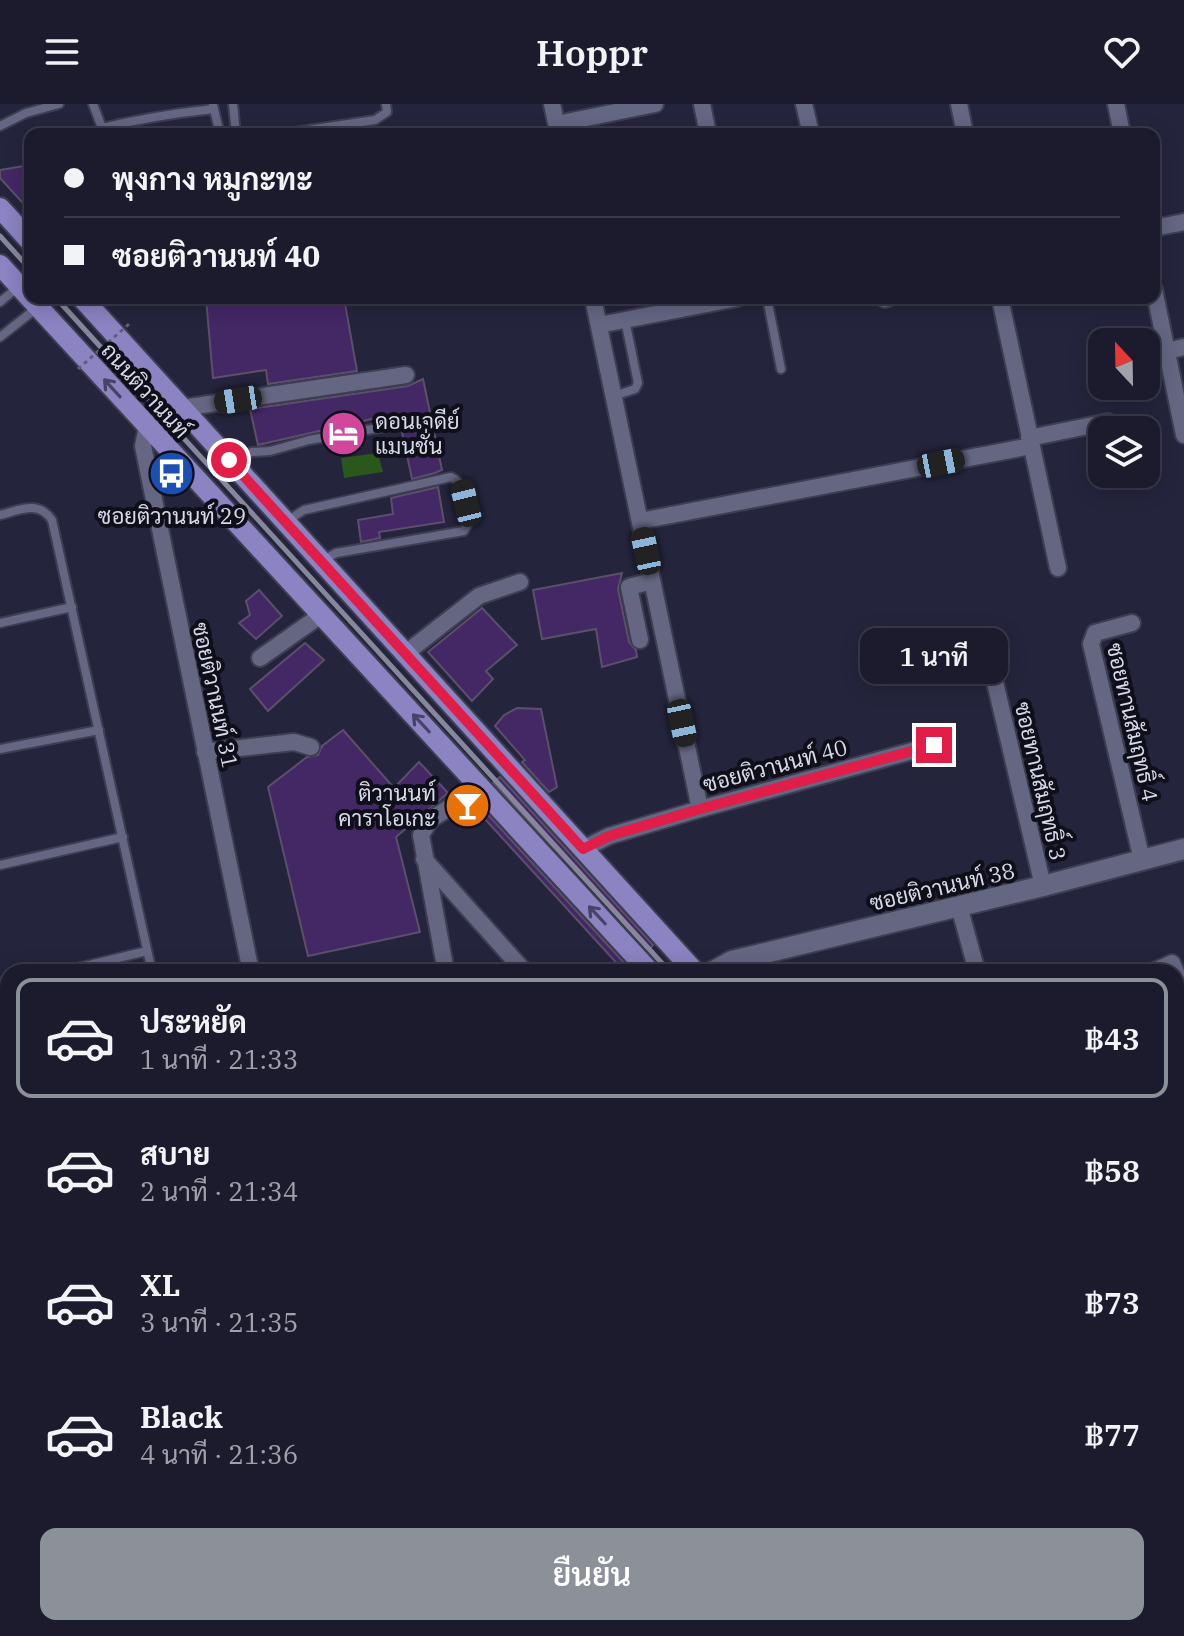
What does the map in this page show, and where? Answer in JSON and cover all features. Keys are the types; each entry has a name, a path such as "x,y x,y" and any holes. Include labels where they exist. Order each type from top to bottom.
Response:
{"main road":[{"path":"0,208 24,234"},
{"name":"ถนนติวานนท์","path":"0,265 24,291"},
{"name":"ถนนติวานนท์","path":"36,304 643,964"},
{"name":"ถนนติวานนท์","path":"87,304 688,964"}],"street":[{"path":"552,104 558,128"},
{"path":"562,128 655,104"},
{"path":"702,104 707,128"},
{"path":"804,104 810,128"},
{"path":"959,104 964,128"},
{"path":"1116,104 1121,128"},
{"path":"1160,227 1184,222"},
{"path":"594,304 700,809"},
{"path":"599,325 707,304"},
{"path":"1001,304 1058,568"},
{"path":"1157,304 1184,435"},
{"path":"1167,351 1184,347"},
{"path":"182,408 406,375"},
{"name":"ซอยติวานนท์ 31","path":"147,427 143,446 249,964"},
{"path":"640,521 1030,442 1088,427"},
{"path":"640,640 629,587 652,581"},
{"path":"406,653 479,596 520,582"},
{"path":"260,658 321,615"},
{"name":"ซอยทานสัมฤทธิ์ 4","path":"1132,623 1095,633 1091,644 1142,860"},
{"name":"ซอยทานสัมฤทธิ์ 3","path":"985,640 1043,886"},
{"path":"205,752 294,742 311,747"},
{"name":"ซอยติวานนท์ 40","path":"583,849 609,836 700,809 934,745"},
{"path":"444,964 421,835 424,827 480,788"},
{"name":"ซอยติวานนท์ 38","path":"727,964 1184,849"},
{"path":"423,858 518,964"},
{"path":"959,906 975,964"}],"lane":[{"path":"0,126 26,113 59,104"},
{"path":"93,104 101,128"},
{"path":"233,104 235,128"},
{"path":"321,128 375,120 387,112 386,104"},
{"path":"114,128 214,106 219,128"},
{"path":"0,302 24,298"},
{"path":"0,337 25,304"},
{"path":"768,304 781,369"},
{"path":"614,396 635,389 638,383 625,320"},
{"path":"229,460 252,452 384,427"},
{"path":"286,521 304,510 451,477 458,479 462,486 470,520 464,531 336,553 322,561"},
{"path":"0,515 35,506 46,510 52,520 150,964"},
{"path":"0,623 72,607"},
{"path":"0,749 99,730"},
{"path":"0,865 123,837"},
{"path":"93,964 147,951"}],"path":[{"path":"78,369 129,324"}],"green space":[{"path":"378,453 383,472 344,478 341,458"}],"building":[{"path":"24,166 24,204 0,178 0,170"},
{"path":"207,304 345,304 357,371 268,384 266,370 213,378"},
{"name":"ดอนเจดีย์ แมนชั่น","path":"423,379 442,470 435,473 412,479 398,413 258,445 250,409 408,386"},
{"path":"438,487 444,522 379,532 380,538 361,542 358,520 393,514 391,498"},
{"path":"622,573 618,589 629,642 636,650 637,657 602,667 596,629 542,639 533,590"},
{"path":"259,590 282,616 256,639 239,623 250,615 246,601"},
{"path":"482,608 517,645 486,671 493,679 472,701 428,652"},
{"path":"305,643 324,660 268,711 250,689"},
{"path":"517,708 541,709 557,787 549,792 495,726 504,715"},
{"path":"343,730 394,788 419,762 448,793 396,837 420,932 308,956 268,787 307,757 318,755 322,746"},
{"path":"500,777 653,945 649,950 493,783"},
{"path":"477,803 625,964 617,964 474,807"}],"railway":[{"path":"0,236 24,262"},
{"path":"61,304 663,964"}],"place":[{"name":"ดอนเจดีย์ แมนชั่น","path":"344,433"},
{"name":"ซอยติวานนท์ 29","path":"172,474"},
{"name":"ติวานนท์ คาราโอเกะ","path":"467,805"}],"route":[{"path":"229,460 583,849 609,836 700,809 934,745"}]}
